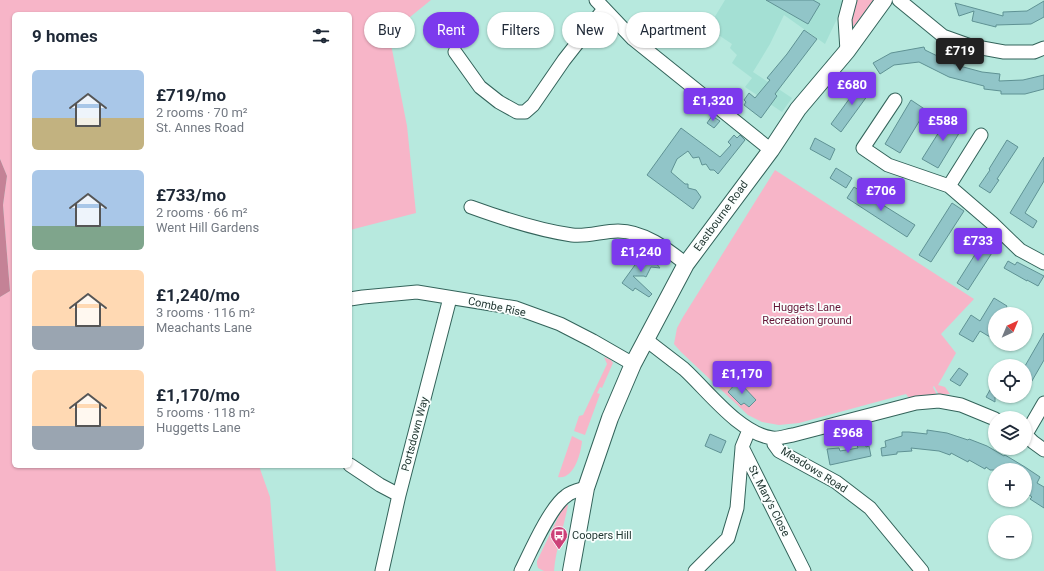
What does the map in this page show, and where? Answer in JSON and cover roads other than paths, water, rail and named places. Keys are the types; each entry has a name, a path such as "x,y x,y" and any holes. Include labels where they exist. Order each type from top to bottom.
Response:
{"main road":[{"name":"Eastbourne Road","path":"571,571 586,488 610,418 632,364 686,264 770,150 798,109 847,50 884,0"}],"street":[{"path":"847,50 845,19 850,0"},
{"path":"899,0 943,36 971,46 1004,52 1034,52 1044,48"},
{"path":"455,52 486,92 499,102 517,112 525,112 533,105 600,4 633,40 770,150"},
{"path":"895,100 863,148 888,165 949,186 992,223 1020,250 1044,263"},
{"path":"949,186 981,135"},
{"path":"471,207 514,223 550,232 575,235 618,231 628,233 654,242 686,264"},
{"name":"Combe Rise","path":"352,299 417,292 516,308 560,324 632,364"},
{"name":"Portsdown Way","path":"382,571 399,495 450,298"},
{"path":"645,339 683,369 735,420 749,430 773,438 793,435 916,403 938,401 961,405 988,416"},
{"path":"1032,423 1044,403"},
{"path":"695,571 728,538 737,508 742,446 749,430"},
{"name":"Meadows Road","path":"773,438 774,444 780,451 836,482 870,508 922,571"},
{"path":"1032,441 1044,450"},
{"name":"St. Mary's Close","path":"742,446 804,571"},
{"path":"352,466 399,495"},
{"path":"521,571 538,536 559,502 568,494 586,488"}],"place":[{"name":"Coopers Hill","path":"559,550"}],"park label":[{"name":"Huggets Lane Recreation ground","path":"807,313"}]}
